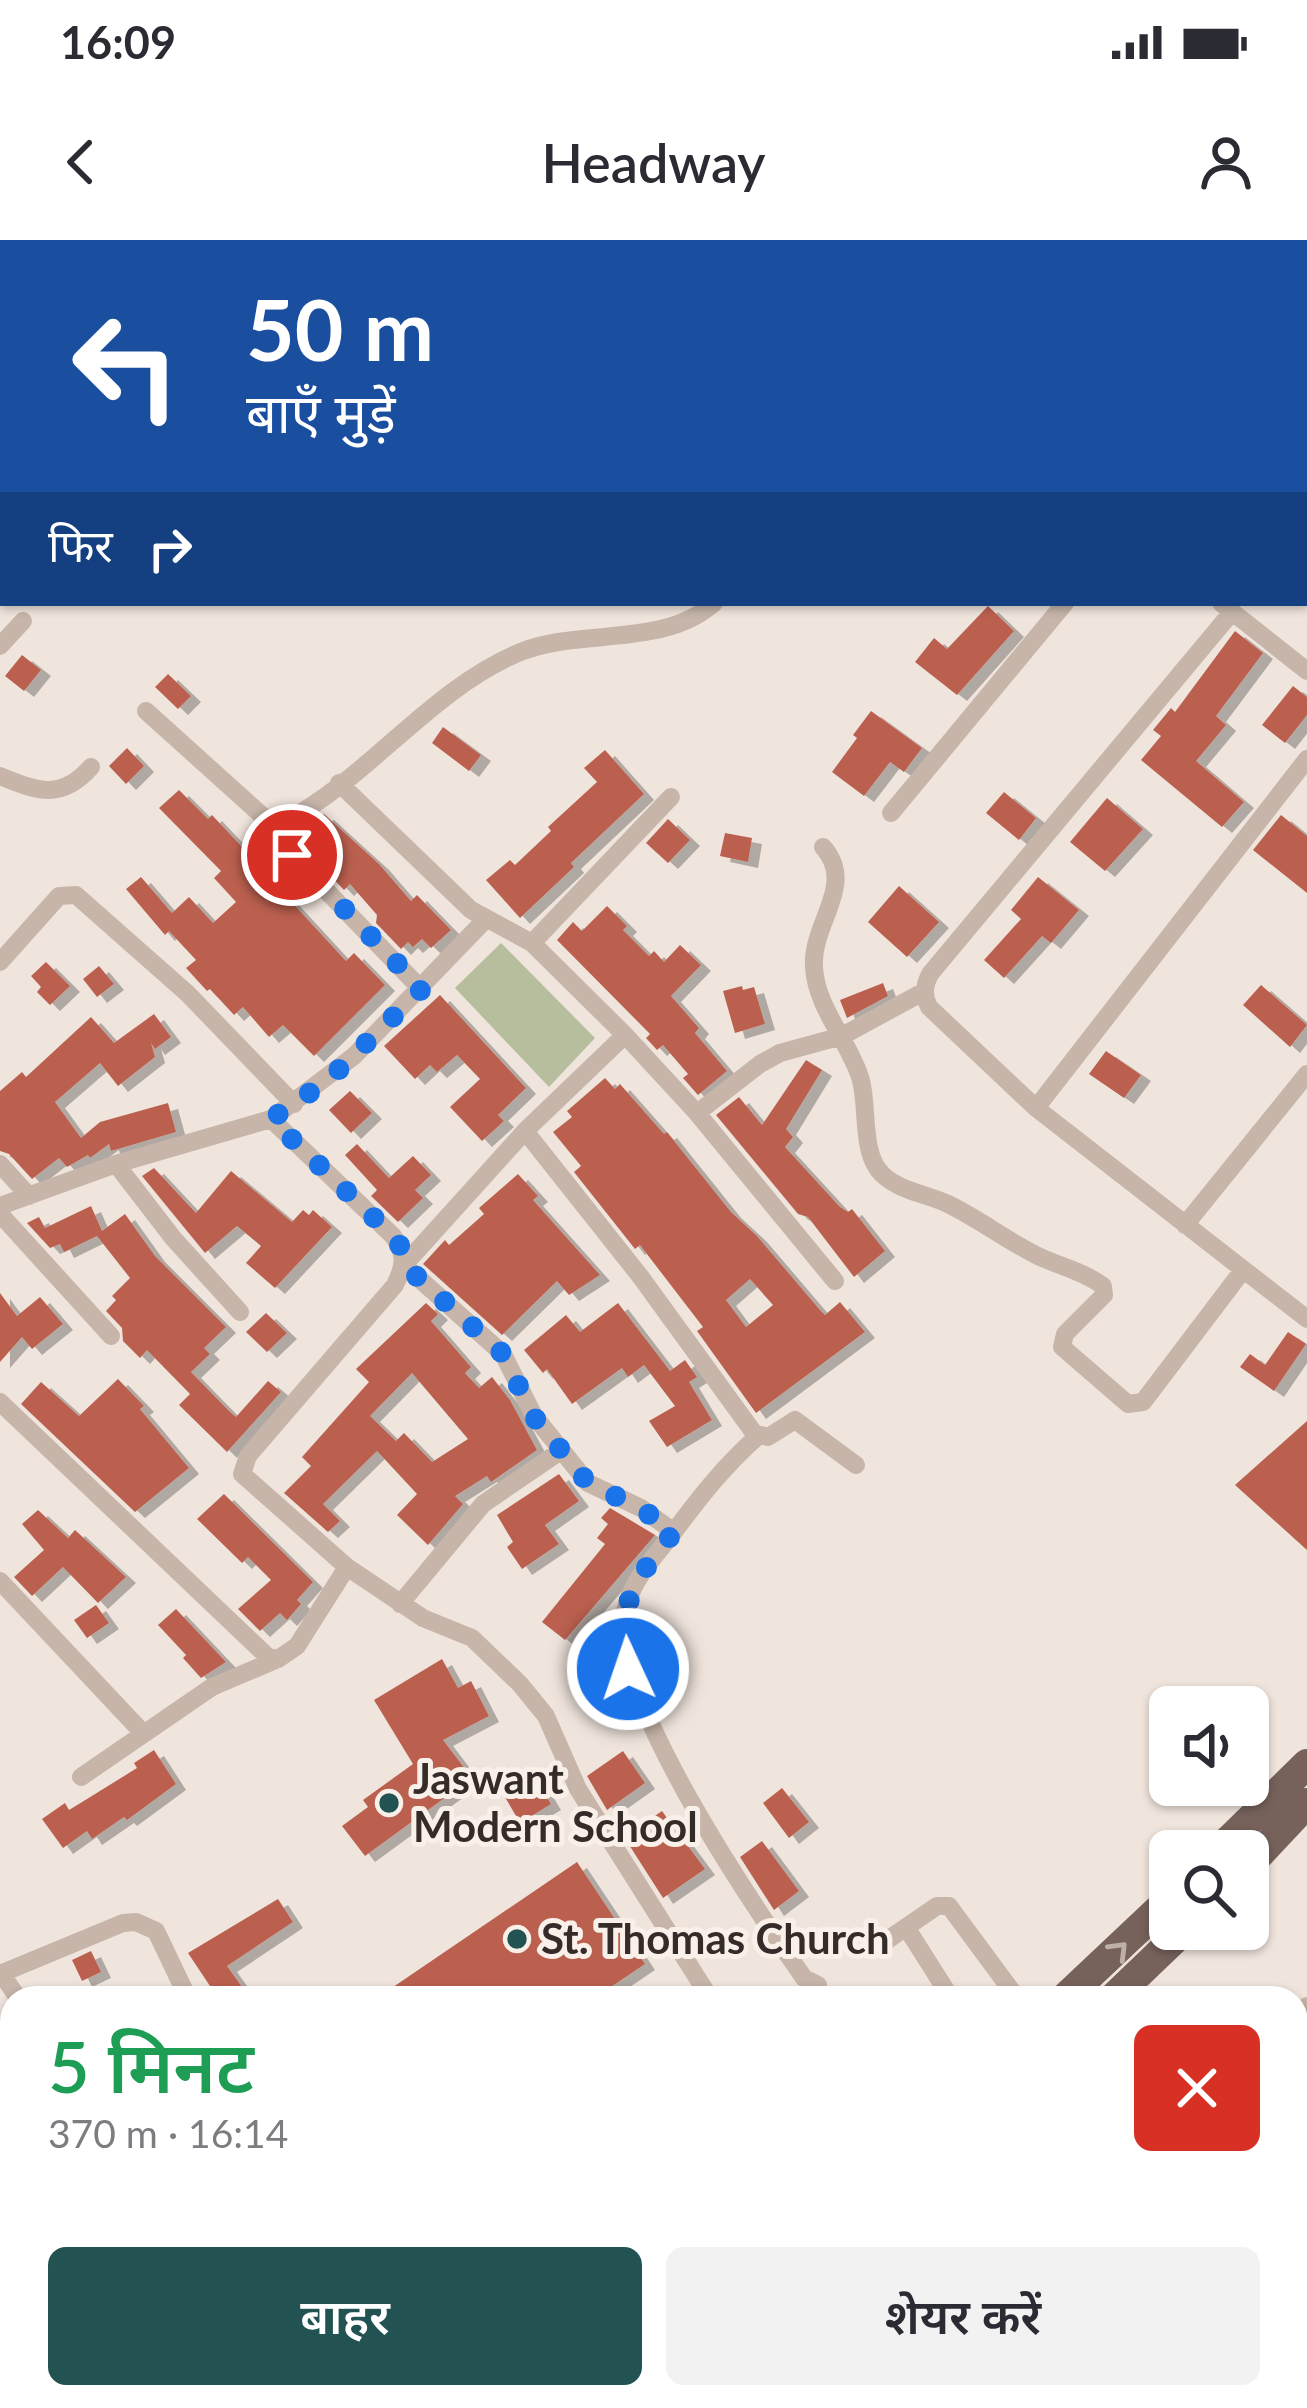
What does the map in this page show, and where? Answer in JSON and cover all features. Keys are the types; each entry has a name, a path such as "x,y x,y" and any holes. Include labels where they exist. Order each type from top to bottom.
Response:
{"main road":[{"path":"1239,1830 1307,1763"},
{"path":"1269,1843 1307,1802"},
{"path":"1078,1986 1149,1919"},
{"path":"1126,1986 1163,1950"}],"street":[{"path":"146,711 275,824 291,819 493,666 522,652 678,624 709,606"},
{"path":"891,813 1063,606"},
{"path":"1307,671 1227,608 930,974 925,991 929,1007 1036,1108 1307,1319"},
{"path":"0,646 22,620"},
{"path":"1036,1108 1307,759"},
{"path":"0,776 47,791 77,782 91,767"},
{"path":"339,783 485,920 532,943 625,1035 697,1113 835,1281"},
{"path":"532,943 671,797"},
{"path":"823,847 834,860 837,878 818,938 814,972 833,1024 859,1073 872,1157 879,1172 1103,1286 1104,1295 1065,1334 1062,1347 1128,1404 1143,1402 1243,1270"},
{"path":"292,855 422,989"},
{"path":"0,962 59,896 76,895 188,994 294,1104"},
{"path":"111,1336 0,1210 116,1165 271,1119 354,1056 485,920"},
{"path":"697,1113 760,1064 842,1036 925,991"},
{"path":"625,1035 525,1131 404,1265 395,1285 241,1468 244,1480 347,1567 423,1618 472,1638 534,1700 546,1716 578,1789 702,1986"},
{"path":"1185,1225 1307,1074"},
{"path":"271,1119 393,1236 403,1250 404,1265 503,1354 534,1417 598,1491 640,1508 674,1532"},
{"path":"525,1131 758,1436 768,1437 795,1420 856,1465"},
{"path":"0,1164 29,1196"},
{"path":"116,1165 240,1312"},
{"path":"0,1402 254,1648 278,1659"},
{"path":"758,1436 706,1486 630,1593 622,1639 628,1669 656,1733 726,1867 804,1978 818,1985"},
{"path":"400,1604 483,1504 560,1452"},
{"path":"81,1777 212,1687 297,1646 347,1567"},
{"path":"0,1582 143,1733"},
{"path":"886,1941 937,1906 950,1906 1008,1986"},
{"path":"1,1974 123,1923 136,1922 156,1931 182,1986"},
{"path":"906,1927 943,1986"}],"green space":[{"path":"501,943 595,1038 549,1087 455,988"}],"building":[{"path":"988,606 1014,631 957,695 915,662 934,638 947,649"},
{"path":"1235,631 1263,653 1216,716 1226,725 1196,761 1244,802 1222,827 1141,760 1161,736 1153,730 1171,708 1175,712"},
{"path":"22,655 41,670 24,691 5,676"},
{"path":"168,674 191,696 178,709 155,687"},
{"path":"1293,686 1307,697 1307,715 1285,743 1262,725"},
{"path":"871,711 922,748 904,772 890,762 864,796 832,772"},
{"path":"443,727 481,755 469,771 432,743"},
{"path":"127,748 144,766 126,784 109,766"},
{"path":"605,750 644,794 520,918 486,880 510,860 515,865 597,782 584,768"},
{"path":"179,790 208,819 212,815 245,850 248,847 265,866 261,869 346,961 354,953 385,985 314,1056 283,1025 269,1037 243,1007 234,1015 186,968 196,960 169,931 165,935 126,889 141,877 172,913 189,897 213,923 236,902 214,878 221,871 159,808"},
{"path":"1004,792 1036,818 1019,840 986,813"},
{"path":"1107,798 1143,829 1105,871 1070,842"},
{"path":"324,814 411,901 417,895 451,930 431,948 422,939 401,949 376,923 377,915 350,884 344,890 322,867 329,860 301,831"},
{"path":"1281,815 1307,836 1307,893 1253,850"},
{"path":"668,819 690,840 668,863 646,843"},
{"path":"725,833 752,838 748,862 720,856"},
{"path":"1038,877 1079,910 1051,943 1042,936 1004,978 984,960 1021,919 1011,910"},
{"path":"899,886 939,922 907,957 868,922"},
{"path":"607,906 649,956 654,951 664,962 680,945 701,965 671,996 727,1071 698,1095 683,1078 688,1074 663,1045 657,1050 646,1038 650,1034 557,940 573,922 582,931"},
{"path":"46,962 70,986 50,1005 37,992 41,987 31,976"},
{"path":"99,966 114,984 97,997 83,979"},
{"path":"883,983 888,996 847,1018 840,1000"},
{"path":"1261,985 1307,1025 1290,1047 1243,1005"},
{"path":"742,986 743,990 754,987 765,1024 735,1033 723,991"},
{"path":"440,995 526,1088 498,1115 504,1121 482,1141 450,1107 480,1079 457,1055 437,1072 430,1065 415,1079 384,1046"},
{"path":"154,1014 171,1037 155,1049 151,1043 155,1057 118,1086 100,1063 55,1102 81,1138 100,1122 168,1103 176,1132 111,1151 109,1144 67,1167 59,1158 32,1179 9,1154 0,1151 0,1091 22,1072 26,1077 91,1017 114,1043"},
{"path":"1106,1051 1141,1075 1124,1098 1089,1074"},
{"path":"806,1060 822,1070 786,1129 793,1137 785,1147 840,1207 848,1212 852,1209 885,1251 854,1277 808,1217 798,1214 716,1115 739,1097 762,1125"},
{"path":"605,1078 615,1089 620,1084 820,1310 825,1315 840,1302 865,1332 756,1413 697,1331 703,1327 640,1245 635,1249 574,1172 581,1166 553,1132 572,1117 567,1111","holes":["750,1279 773,1305 746,1327 726,1300"]},
{"path":"350,1091 372,1113 351,1133 329,1110"},
{"path":"357,1144 389,1178 413,1156 431,1175 415,1190 423,1198 398,1222 371,1196 377,1190 345,1155"},
{"path":"154,1168 196,1213 231,1171 292,1222 303,1210 309,1215 313,1210 332,1227 275,1288 246,1263 261,1246 237,1226 205,1253 142,1176"},
{"path":"518,1174 538,1196 533,1200 600,1275 569,1295 557,1281 502,1335 423,1264 445,1240 449,1245 484,1214 479,1208"},
{"path":"91,1206 102,1231 125,1214 155,1256 226,1327 204,1348 210,1354 191,1372 229,1411 236,1417 268,1381 281,1392 227,1452 179,1405 190,1394 147,1350 140,1358 123,1341 122,1328 106,1311 116,1300 112,1296 130,1278 97,1236 64,1252 60,1244 50,1248 27,1223 39,1217 45,1228"},
{"path":"0,1293 17,1316 40,1297 63,1324 32,1349 22,1337 0,1362"},
{"path":"426,1303 438,1314 431,1321 471,1367 465,1373 479,1388 492,1377 537,1450 491,1482 487,1476 455,1496 463,1504 428,1545 397,1515 417,1494 377,1451 323,1504 340,1521 328,1532 284,1493 311,1466 302,1457 369,1382 356,1369","holes":["412,1373 468,1439 432,1462 404,1433 396,1441 370,1416"]},
{"path":"618,1303 670,1371 685,1360 697,1377 689,1382 712,1420 667,1447 649,1421 675,1406 644,1365 628,1377 622,1368 572,1404 547,1369 543,1373 524,1350 566,1315 580,1332"},
{"path":"266,1313 287,1333 267,1352 246,1332"},
{"path":"1288,1332 1306,1344 1274,1391 1240,1367 1250,1354 1265,1365"},
{"path":"118,1379 189,1468 135,1512 21,1404 41,1382 79,1416"},
{"path":"1307,1421 1307,1550 1235,1485"},
{"path":"559,1474 579,1501 545,1525 559,1544 522,1569 507,1547 513,1542 497,1515"},
{"path":"224,1494 313,1582 287,1620 280,1613 260,1631 238,1609 271,1580 248,1557 242,1563 197,1519"},
{"path":"610,1508 655,1535 565,1640 542,1622 605,1544 597,1538 608,1524 601,1518"},
{"path":"38,1510 68,1538 75,1530 126,1577 98,1603 63,1567 32,1596 14,1577 44,1550 22,1524"},
{"path":"96,1605 109,1623 87,1638 74,1620"},
{"path":"176,1609 226,1662 201,1678 158,1625"},
{"path":"442,1659 458,1688 471,1681 489,1716 443,1740 472,1778 365,1856 342,1826 368,1807 363,1800 413,1764 374,1700"},
{"path":"154,1750 176,1784 127,1820 124,1817 92,1839 87,1831 63,1848 42,1819 65,1803 69,1810 87,1799 137,1768 134,1763"},
{"path":"623,1751 645,1783 607,1810 587,1776"},
{"path":"536,1779 551,1804 520,1823 505,1797"},
{"path":"782,1788 809,1822 789,1838 763,1803"},
{"path":"662,1811 705,1869 663,1898 624,1837"},
{"path":"762,1841 799,1891 774,1910 740,1857"},
{"name":"St. Thomas Church","path":"577,1862 645,1964 612,1986 395,1986"},
{"path":"278,1899 293,1922 227,1966 241,1986 210,1986 188,1953"},
{"path":"91,1951 101,1972 82,1981 72,1960"}],"place":[{"name":"Jaswant Modern School","path":"389,1803"},
{"name":"St. Thomas Church","path":"517,1939"}],"route":[{"path":"292,855 422,989 327,1081 271,1119 393,1236 403,1250 404,1265 497,1347 524,1390 534,1417 588,1483 640,1508 674,1532 630,1593 622,1639 628,1669"}]}
